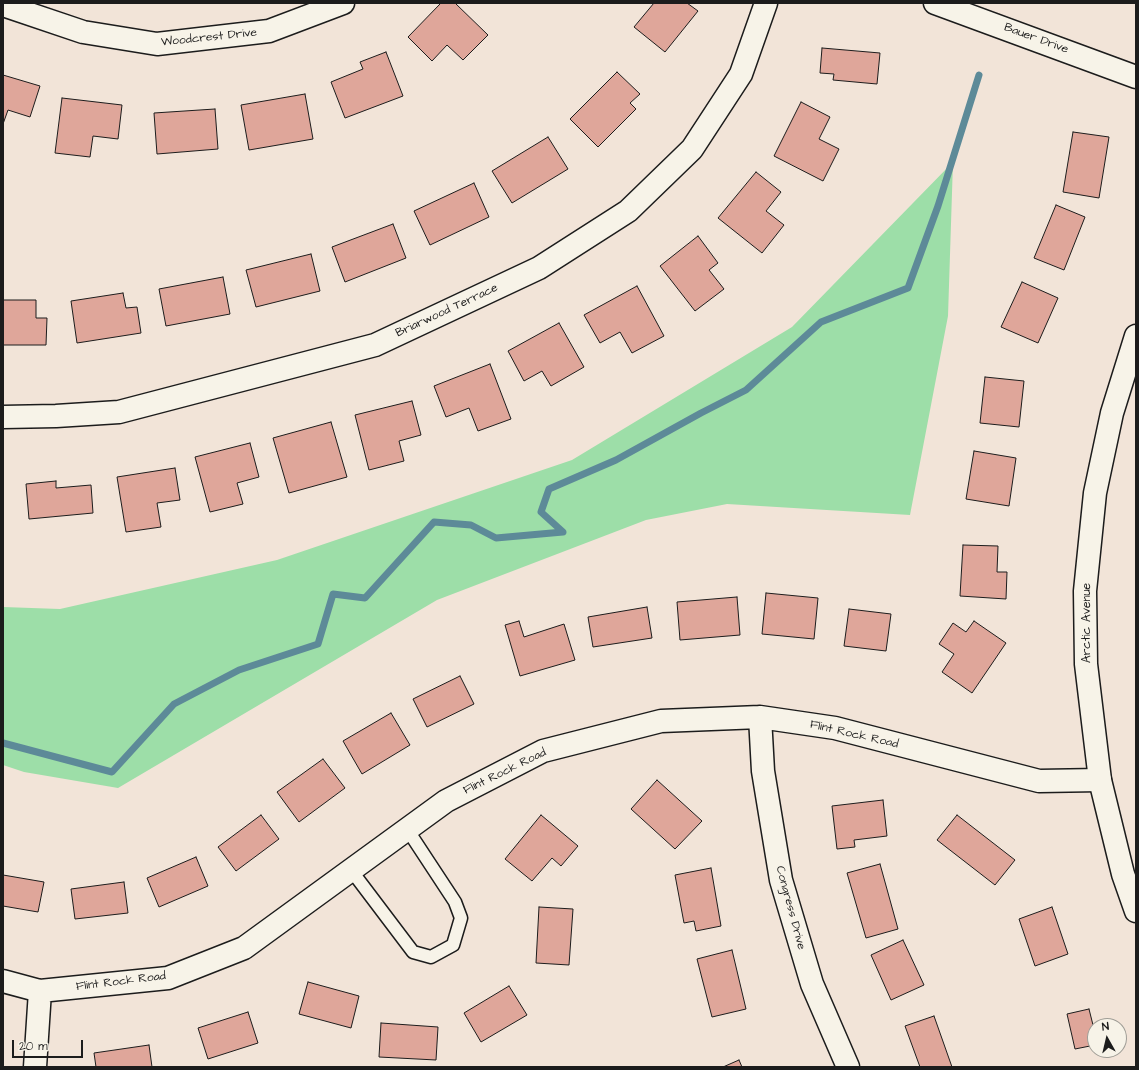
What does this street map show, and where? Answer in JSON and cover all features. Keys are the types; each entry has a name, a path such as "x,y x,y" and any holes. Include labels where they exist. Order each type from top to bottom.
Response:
{"street":[{"name":"Woodcrest Drive","path":"3,5 83,32 158,44 269,31 343,3"},
{"name":"Briarwood Terrace","path":"3,416 56,416 119,412 375,345 539,268 628,211 692,149 741,74 766,3"},
{"name":"Bauer Drive","path":"935,3 1136,76"},
{"name":"Arctic Avenue","path":"1136,336 1112,413 1095,493 1085,591 1086,664 1100,780 1123,874 1136,911"},
{"name":"Flint Rock Road","path":"3,981 40,992 168,978 244,948 446,801 543,751 662,720 760,717 835,728 1039,781 1100,780"},
{"name":"Congress Drive","path":"760,717 763,771 781,880 812,984 848,1067"},
{"path":"35,1067 40,992"}],"lane":[{"path":"351,870 413,952 431,957 454,944 461,918 455,902 407,830"}],"green space":[{"path":"953,162 948,316 910,515 727,504 646,520 437,600 118,788 24,772 3,765 3,607 60,609 277,560 572,460 792,327"}],"building":[{"path":"441,3 455,3 488,35 463,60 447,45 432,61 408,37"},
{"path":"654,3 687,3 698,11 665,52 634,27"},
{"path":"822,48 880,53 877,84 833,80 834,74 820,73"},
{"path":"386,52 403,96 345,118 331,82 363,69 360,62"},
{"path":"617,72 640,94 630,103 636,109 598,147 570,119"},
{"path":"3,75 40,86 30,117 8,110 3,124"},
{"path":"305,94 313,139 249,150 241,105"},
{"path":"62,98 122,105 118,139 93,136 90,157 55,153"},
{"path":"801,102 830,117 819,139 839,149 823,181 774,156"},
{"path":"215,109 218,149 157,154 154,113"},
{"path":"1073,132 1109,137 1099,198 1063,192"},
{"path":"548,137 568,169 512,203 492,171"},
{"path":"756,172 781,192 766,211 784,225 762,253 718,218"},
{"path":"474,183 489,217 430,245 414,211"},
{"path":"1056,205 1085,217 1064,270 1034,258"},
{"path":"393,224 406,258 345,282 332,247"},
{"path":"698,236 718,263 709,270 724,289 695,311 660,266"},
{"path":"311,254 320,291 256,307 246,270"},
{"path":"223,277 230,314 166,326 159,289"},
{"path":"1022,282 1058,298 1038,343 1001,327"},
{"path":"637,286 664,336 632,353 620,332 600,343 584,315"},
{"path":"123,293 126,308 137,307 141,333 77,343 71,301"},
{"path":"3,300 36,300 36,318 47,318 46,345 3,345"},
{"path":"559,323 584,367 551,386 542,371 524,381 508,351"},
{"path":"490,364 511,419 478,431 469,408 446,417 434,386"},
{"path":"985,377 1024,381 1019,427 980,423"},
{"path":"412,401 421,435 399,441 404,461 369,470 355,415"},
{"path":"331,422 347,477 289,493 273,438"},
{"path":"250,443 259,477 237,483 243,504 210,512 195,457"},
{"path":"974,451 1016,458 1009,506 966,499"},
{"path":"175,468 180,500 157,503 161,527 126,532 117,477"},
{"path":"56,481 56,488 91,485 93,513 29,519 26,484"},
{"path":"963,545 998,546 997,572 1007,572 1006,599 960,596"},
{"path":"766,593 818,598 814,639 762,634"},
{"path":"737,597 740,635 680,640 677,602"},
{"path":"647,607 652,638 593,647 588,617"},
{"path":"849,609 891,614 886,651 844,646"},
{"path":"519,621 524,637 564,624 575,660 520,676 505,625"},
{"path":"974,621 1006,643 972,693 942,672 954,654 939,644 953,623 966,632"},
{"path":"460,676 474,704 427,727 413,699"},
{"path":"391,713 410,745 362,774 343,741"},
{"path":"323,759 345,788 299,822 277,792"},
{"path":"657,780 702,821 675,849 631,809"},
{"path":"883,800 887,836 854,840 855,847 837,849 832,806"},
{"path":"261,815 279,839 236,871 218,847"},
{"path":"541,815 578,846 561,866 552,858 532,881 505,859"},
{"path":"957,815 1015,860 995,885 937,840"},
{"path":"196,857 208,886 159,907 147,878"},
{"path":"880,864 898,929 866,938 847,873"},
{"path":"711,868 721,926 696,931 694,921 684,923 675,875"},
{"path":"3,875 44,882 38,912 3,906"},
{"path":"124,882 128,913 75,919 71,889"},
{"path":"539,907 573,909 569,965 536,963"},
{"path":"1052,907 1068,954 1035,966 1019,919"},
{"path":"903,940 924,985 891,1000 871,955"},
{"path":"732,950 746,1009 712,1017 697,959"},
{"path":"308,982 359,996 351,1028 299,1014"},
{"path":"509,986 527,1015 481,1042 464,1013"},
{"path":"1089,1009 1091,1018 1087,1018 1087,1047 1075,1049 1067,1014"},
{"path":"248,1012 258,1043 208,1059 198,1028"},
{"path":"934,1016 952,1067 920,1067 905,1026"},
{"path":"381,1023 438,1027 436,1060 379,1057"},
{"path":"149,1045 152,1067 96,1067 94,1053"},
{"path":"739,1060 742,1067 723,1067"}],"waterway":[{"path":"3,743 112,772 174,704 239,670 318,644 333,594 365,598 434,522 471,525 496,538 563,532 541,512 549,489 616,460 746,390 821,322 908,288 938,206 979,75"}]}
